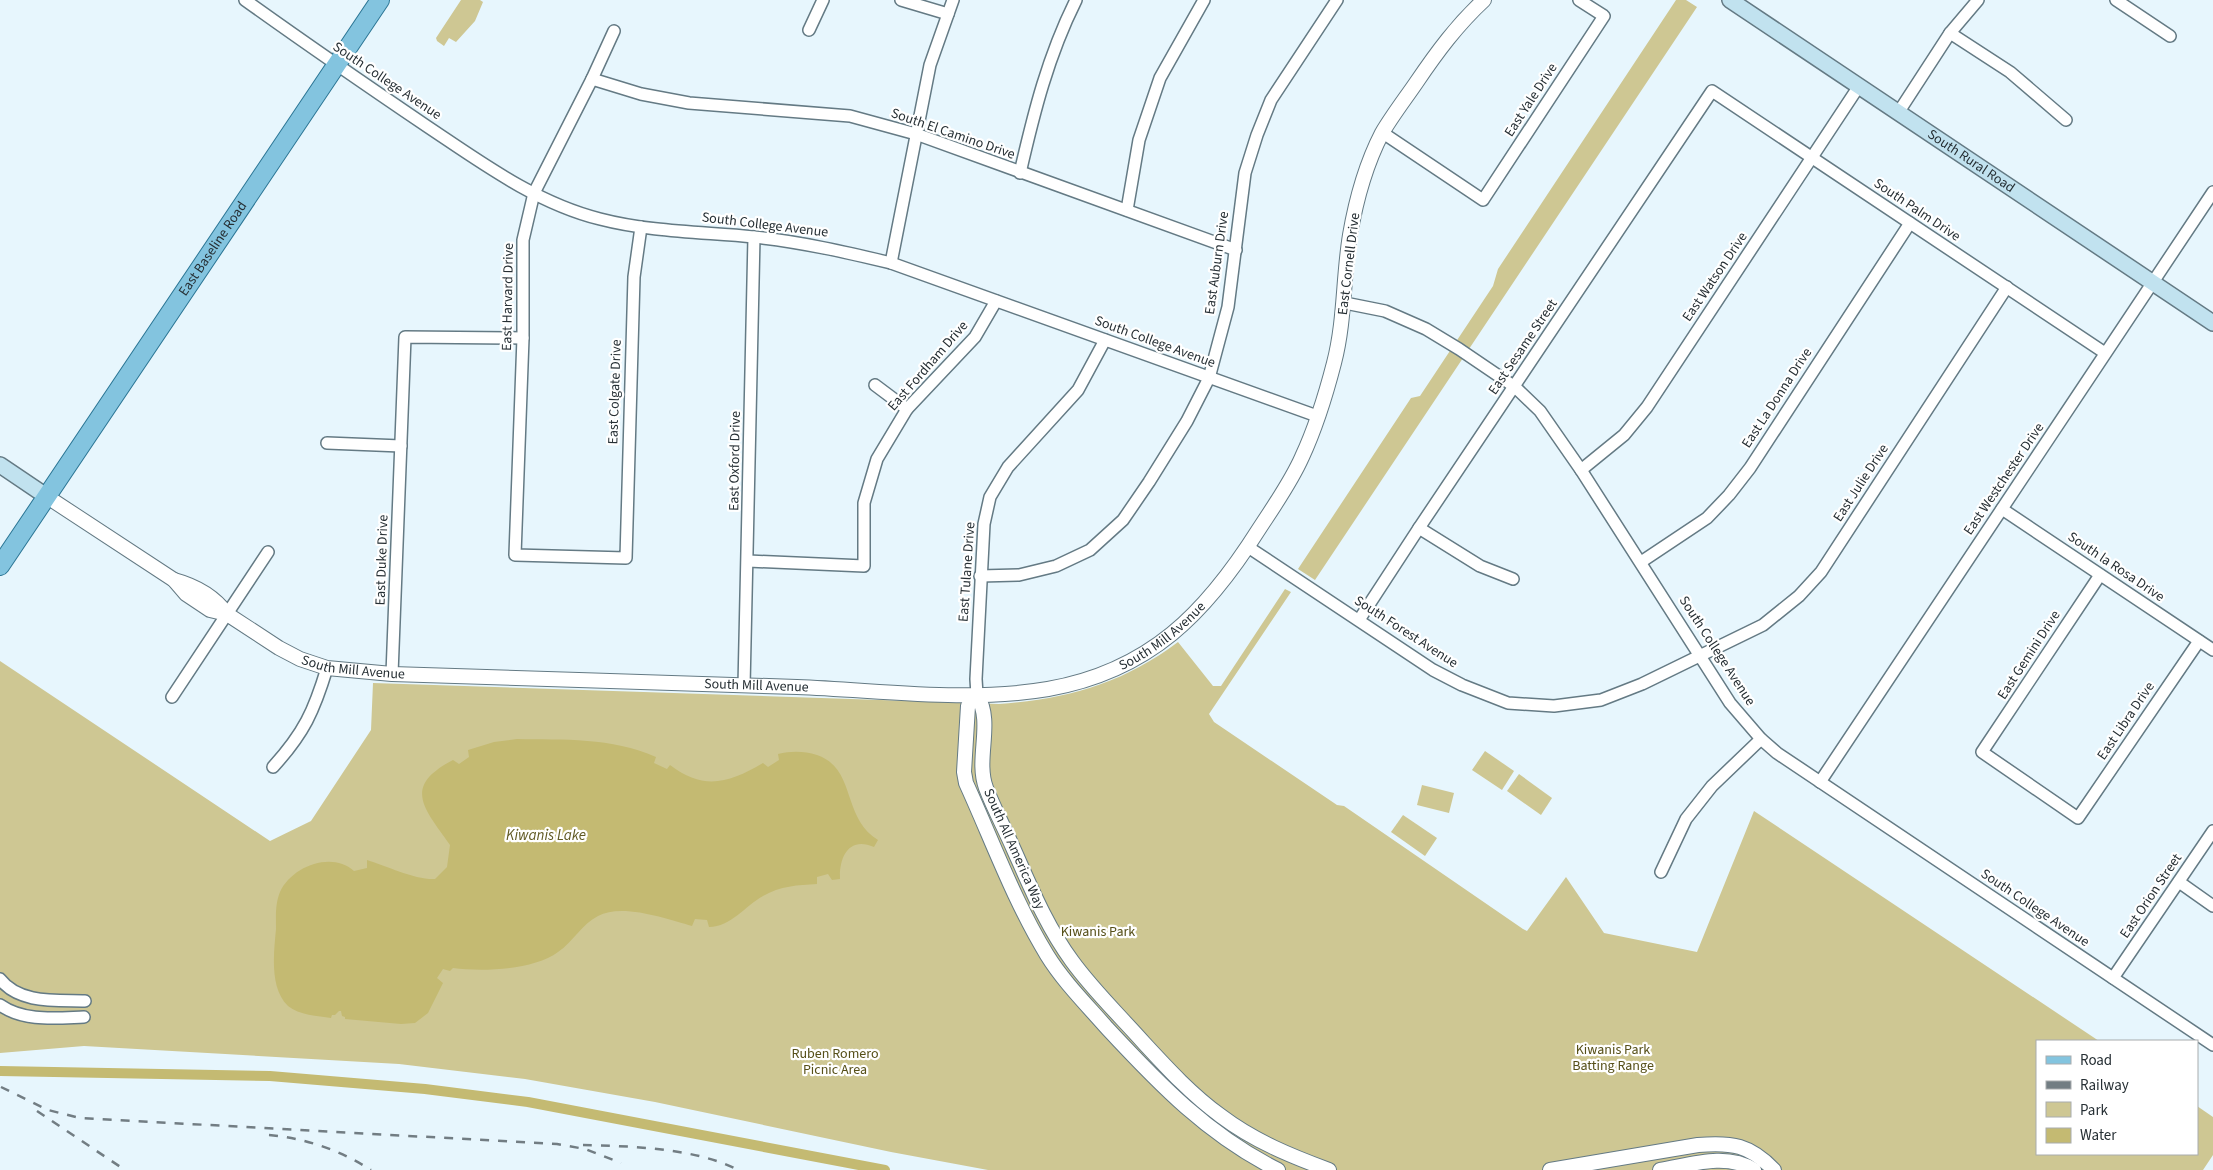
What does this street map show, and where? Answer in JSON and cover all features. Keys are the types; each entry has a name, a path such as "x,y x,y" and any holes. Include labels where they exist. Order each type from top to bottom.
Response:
{"main road":[{"name":"East Baseline Road","path":"0,566 380,0"},
{"name":"South Rural Road","path":"1730,0 2213,323"},
{"name":"South Mill Avenue","path":"0,465 46,496"}],"street":[{"name":"South College Avenue","path":"245,0 337,65 493,170 534,193 593,217 641,227 754,237 821,246 891,263 1317,416"},
{"path":"809,30 823,0"},
{"path":"901,0 948,14"},
{"path":"891,263 930,65 953,0"},
{"path":"1020,173 1040,88 1060,32 1076,0"},
{"path":"1126,210 1139,140 1160,78 1204,0"},
{"name":"East Auburn Drive","path":"980,576 1020,575 1056,566 1090,550 1122,520 1150,482 1187,421 1209,378 1228,307 1245,173 1256,135 1271,100 1337,0"},
{"name":"East Cornell Drive","path":"1248,547 1302,459 1317,416 1335,360 1345,302 1350,237 1360,188 1383,133 1458,24 1484,0"},
{"name":"East Yale Drive","path":"1383,133 1483,200 1604,16 1579,0"},
{"path":"1898,113 1950,33 1978,0"},
{"path":"2116,0 2170,36"},
{"name":"East Harvard Drive","path":"515,554 523,338 524,240 534,193 592,79 614,30"},
{"path":"1950,33 2010,72 2066,120"},
{"name":"South El Camino Drive","path":"592,79 641,94 689,103 850,116 916,134 1236,250"},
{"name":"East Watson Drive","path":"1581,470 1624,435 1647,407 1859,86"},
{"name":"South Palm Drive","path":"1712,91 2105,353"},
{"name":"East Sesame Street","path":"1359,620 1712,91"},
{"name":"East Westchester Drive","path":"1820,782 2213,192"},
{"name":"East La Donna Drive","path":"1641,562 1707,518 1729,495 1750,468 1910,223"},
{"name":"East Colgate Drive","path":"515,554 626,558 634,277 641,227"},
{"name":"East Oxford Drive","path":"744,686 754,237"},
{"name":"East Julie Drive","path":"1701,654 1763,625 1800,596 1821,572 2006,287"},
{"name":"East Fordham Drive","path":"748,561 864,566 864,503 877,459 907,409 975,337 996,301"},
{"name":"South College Avenue","path":"1345,302 1385,311 1426,329 1454,345 1515,387 1540,411 1581,470 1701,654 1730,702 1761,738 1777,753 2213,1045"},
{"name":"East Duke Drive","path":"392,674 405,337 523,338"},
{"name":"East Tulane Drive","path":"977,695 980,576 984,524 990,497 1008,467 1078,390 1106,340"},
{"path":"875,385 907,409"},
{"path":"327,443 400,446"},
{"name":"South Mill Avenue","path":"46,496 174,580 186,594 213,611 227,614 300,659 326,668 392,674 977,695 1022,692 1060,686 1127,663 1160,644 1189,621 1214,594 1248,547"},
{"name":"South la Rosa Drive","path":"2002,509 2213,650"},
{"path":"1419,528 1480,566 1513,579"},
{"name":"South Forest Avenue","path":"1248,547 1433,670 1462,686 1508,703 1554,706 1601,700 1642,684 1701,654"},
{"path":"172,697 268,552"},
{"name":"East Gemini Drive","path":"2078,818 1982,752 2100,574"},
{"name":"East Libra Drive","path":"2078,818 2199,640"},
{"path":"273,767 293,744 309,718 326,668"},
{"name":"South All America Way","path":"1278,1170 1229,1143 1173,1098 1080,997 1043,948 1020,906 966,782 964,772 968,706 977,695 984,707 982,766 986,788 1035,896 1057,939 1087,981 1207,1106 1271,1147 1329,1170"},
{"path":"966,732 984,733"},
{"path":"1661,872 1686,818 1712,786 1761,738"},
{"name":"East Orion Street","path":"2114,978 2213,831"},
{"path":"2179,882 2213,906"},
{"path":"1043,948 1057,939"},
{"path":"0,979 7,986 26,996 85,1001"},
{"path":"0,1005 18,1014 31,1017 84,1017"},
{"path":"1550,1170 1698,1145 1723,1144 1746,1148 1774,1170"},
{"path":"1660,1170 1721,1160 1742,1163 1754,1170"}],"green space":[{"path":"461,0 480,0 483,2 475,21 456,42 449,38 444,46 436,38"},
{"path":"1676,0 1686,0 1697,7 1315,580 1298,569 1411,398 1420,396 1493,286 1498,269"},
{"name":"Kiwanis Park","path":"1285,589 1291,592 1209,714 1214,722 1337,805 1344,806 1523,929 1527,931 1566,877 1604,933 1697,952 1754,811 2098,1040 2036,1040 2036,1155 2198,1155 2198,1107 2213,1117 2213,1155 2203,1170 988,1170 891,1152 655,1102 525,1079 399,1064 84,1046 0,1053 0,661 270,841 311,821 371,730 373,683 999,704 1048,698 1093,687 1136,669 1178,642 1213,686 1221,686"},
{"path":"1485,751 1514,771 1502,790 1472,770"},
{"path":"1519,774 1552,798 1541,815 1507,791"},
{"path":"1422,785 1454,793 1449,813 1417,805"},
{"path":"1403,815 1437,838 1425,856 1391,832"}],"water":[{"name":"Kiwanis Lake","path":"517,739 587,741 622,746 656,757 654,763 667,769 670,765 682,773 705,781 728,779 763,763 768,767 779,760 778,754 798,752 817,755 830,762 838,771 858,819 866,830 878,840 874,847 858,844 852,846 847,851 841,863 840,879 832,880 828,874 817,877 817,884 776,890 756,900 724,924 709,927 707,920 695,919 692,926 658,916 632,912 608,912 592,919 558,952 536,963 478,970 453,968 450,971 443,969 437,978 443,983 428,1013 415,1023 401,1024 345,1019 341,1011 332,1015 331,1018 315,1016 288,1006 278,990 274,969 278,897 286,883 294,875 313,864 335,862 345,865 354,871 367,868 367,860 410,875 435,879 447,867 450,845 426,809 423,789 427,780 437,770 453,760 459,764 469,757 468,750 494,742"}],"waterway":[{"path":"0,1071 270,1076 425,1089 528,1102 885,1170"}],"railway":[{"path":"1,1087 48,1110 80,1118 557,1144 585,1149 621,1163"},
{"path":"37,1111 125,1170"},
{"path":"269,1135 296,1139 322,1146 371,1170"},
{"path":"583,1145 621,1146 683,1153 703,1157 738,1170"}],"park label":[{"name":"Kiwanis Park Batting Range","path":"1613,1058"},
{"name":"Ruben Romero Picnic Area","path":"835,1062"}]}
